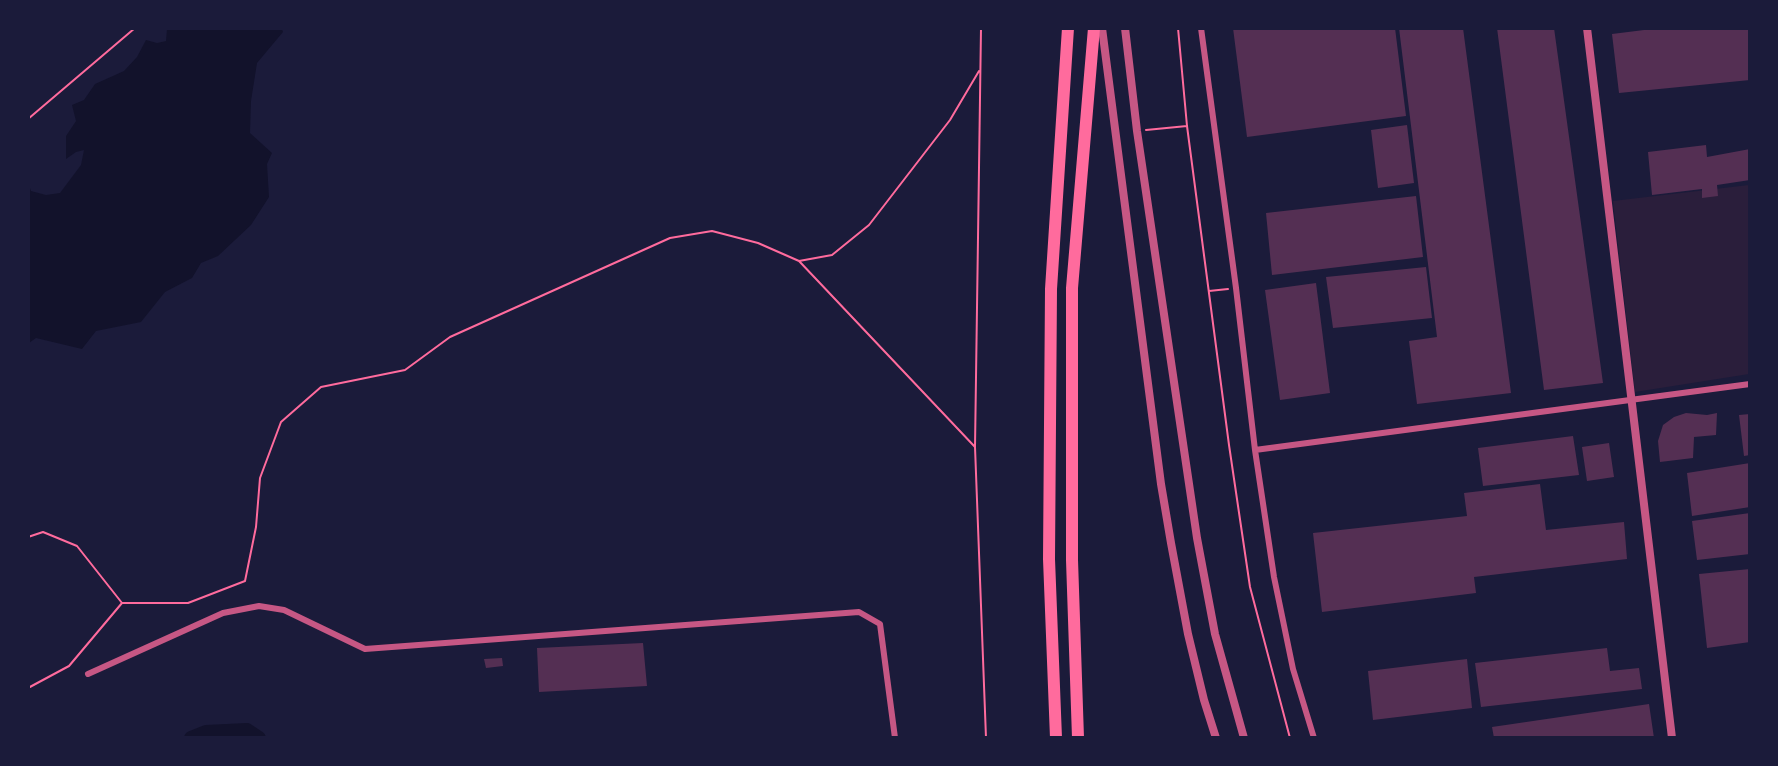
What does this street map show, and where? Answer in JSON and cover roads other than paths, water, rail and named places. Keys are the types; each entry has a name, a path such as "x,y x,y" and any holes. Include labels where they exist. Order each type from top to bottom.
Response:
{"highway":[{"path":"1056,738 1049,559 1051,289 1068,28"},
{"path":"1078,738 1072,560 1072,288 1092,43 1096,28"}],"street":[{"path":"1102,28 1156,448 1171,543 1188,634 1216,738"},
{"path":"1125,28 1137,131 1197,538 1215,634 1244,738"},
{"path":"1201,28 1255,450 1276,589 1293,669 1314,738"},
{"path":"1587,28 1672,738"},
{"path":"1255,450 1749,384"},
{"path":"88,674 223,613 260,606 284,610 365,649 859,612 880,624 895,738"}],"waterway":[{"path":"191,738 206,732 247,730 259,738"}]}
